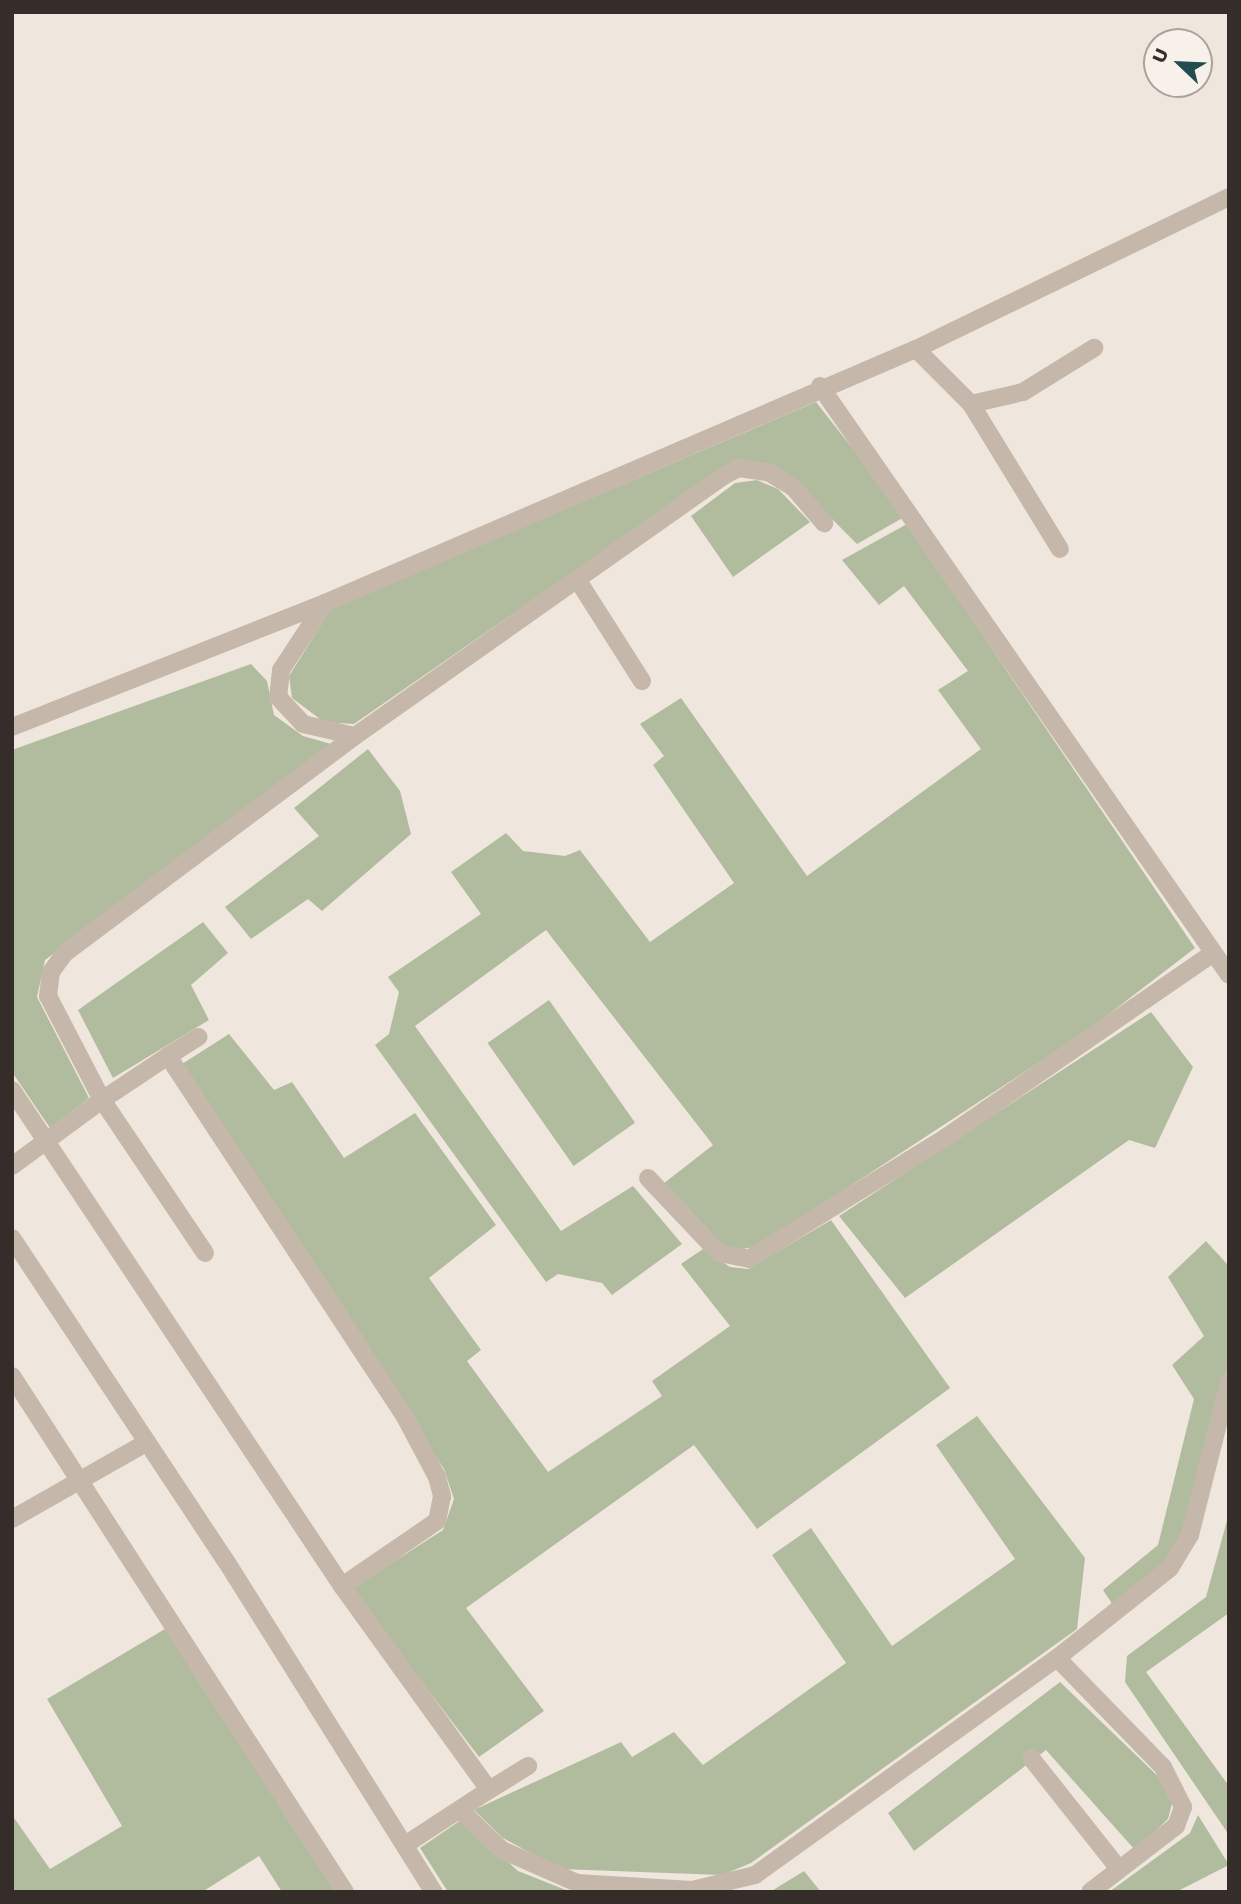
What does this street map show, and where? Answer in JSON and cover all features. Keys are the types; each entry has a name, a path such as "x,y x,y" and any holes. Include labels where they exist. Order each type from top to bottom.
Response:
{"street":[{"path":"12,727 325,603 820,386 916,349 1229,197"},
{"path":"971,404 1023,392 1094,348"},
{"path":"916,349 971,404 1059,549"},
{"path":"820,386 1229,975"},
{"path":"205,1253 103,1100 48,996 57,961 355,736 738,468 781,478 824,523"},
{"path":"577,579 642,681"},
{"path":"325,603 281,670 278,696 303,724 355,736"},
{"path":"648,1178 719,1252 749,1259 945,1138 1212,954"},
{"path":"12,1166 103,1100 198,1037"},
{"path":"168,1056 404,1415 437,1477 437,1521 342,1586"},
{"path":"12,1090 342,1586 489,1790"},
{"path":"12,1238 434,1892"},
{"path":"12,1376 82,1479 345,1892"},
{"path":"460,1810 502,1850 566,1880 626,1888 729,1885 779,1859 1057,1658 1149,1587 1183,1550 1229,1381"},
{"path":"12,1519 146,1443"},
{"path":"1057,1658 1163,1767 1182,1800 1176,1826 1090,1892"},
{"path":"1031,1758 1119,1869"},
{"path":"405,1845 528,1766"}],"green space":[{"path":"816,402 906,516 857,544 796,483 723,468 354,724 324,722 292,698 289,676 331,609"},
{"path":"757,480 778,489 810,522 733,577 691,516 735,483"},
{"path":"907,524 1195,948 1087,1031 755,1247 735,1250 718,1246 663,1184 713,1145 546,930 415,1026 561,1231 633,1186 682,1244 612,1295 602,1283 558,1274 546,1282 375,1045 389,1034 399,992 388,977 481,914 451,872 506,833 523,851 565,856 580,850 650,942 734,883 653,765 664,756 640,724 681,698 807,876 981,749 938,690 968,671 904,586 879,605 842,560"},
{"path":"251,664 267,681 274,715 303,736 331,744 45,960 37,997 89,1098 50,1128 12,1072 12,750"},
{"path":"368,749 400,791 411,834 322,911 308,899 251,939 225,907 319,836 294,808"},
{"path":"203,922 228,953 191,985 209,1020 113,1078 78,1010"},
{"path":"549,1000 635,1123 574,1166 488,1043"},
{"path":"1151,1012 1193,1067 1155,1148 1129,1140 905,1298 839,1216"},
{"path":"229,1034 274,1090 292,1082 344,1158 415,1113 496,1225 429,1278 481,1350 467,1361 548,1472 662,1396 652,1381 730,1326 681,1264 703,1249 730,1267 748,1269 831,1220 950,1388 757,1529 694,1445 466,1608 544,1711 479,1757 351,1589 443,1530 454,1499 444,1469 182,1064"},
{"path":"1206,1241 1227,1264 1229,1363 1177,1550 1115,1608 1103,1590 1158,1545 1194,1399 1172,1365 1204,1336 1168,1277"},
{"path":"977,1416 1085,1558 1077,1629 751,1863 722,1875 560,1869 503,1838 474,1810 621,1742 632,1757 674,1732 703,1765 846,1663 772,1555 811,1528 892,1646 1015,1559 936,1445"},
{"path":"1228,1517 1229,1613 1146,1672 1229,1786 1229,1835 1125,1682 1127,1656 1206,1597"},
{"path":"165,1629 335,1892 282,1892 259,1856 202,1892 12,1892 12,1815 50,1869 122,1826 47,1699"},
{"path":"1060,1682 1164,1782 1172,1803 1168,1819 1135,1850 1046,1750 914,1851 888,1813"},
{"path":"1198,1815 1229,1865 1176,1892 1109,1892 1190,1833"},
{"path":"461,1820 518,1871 571,1892 448,1892 420,1848"},
{"path":"804,1871 821,1892 770,1892"}]}
